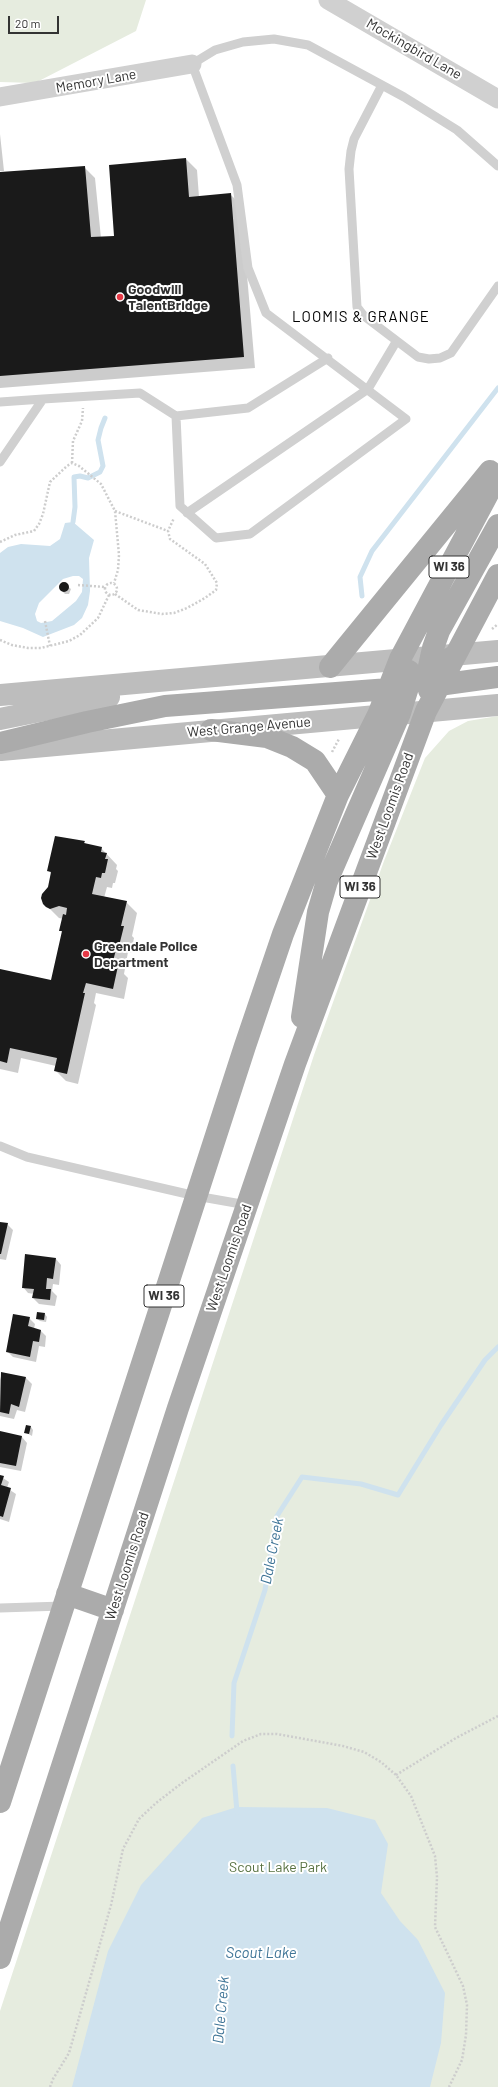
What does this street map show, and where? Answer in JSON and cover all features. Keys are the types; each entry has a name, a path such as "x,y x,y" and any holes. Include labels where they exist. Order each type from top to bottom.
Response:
{"main road":[{"path":"330,667 498,461"},
{"name":"West Loomis Road","path":"0,1958 178,1408 295,1064 417,689 400,659 498,475"},
{"path":"295,1064 318,912 327,881 417,689 439,631 498,525"},
{"name":"West Loomis Road","path":"0,1802 196,1196 283,934 338,795 378,715 417,689 454,655 498,575"},
{"path":"0,743 87,722 165,706 417,689 498,677"},
{"path":"211,730 267,737 292,747 315,761 338,795"},
{"path":"65,1600 113,1610"}],"street":[{"name":"Mockingbird Lane","path":"335,2 498,99"},
{"name":"Memory Lane","path":"0,97 192,64"},
{"path":"417,689 454,655 498,651"},
{"path":"0,695 330,667 400,659 417,689 498,705"},
{"path":"0,719 105,698 186,679"},
{"name":"West Grange Avenue","path":"0,750 378,715"}],"lane":[{"path":"176,416 183,510 216,538 250,534 406,419 328,358 266,313 248,268 237,185 192,64 215,50 244,42 274,39 308,45 382,85 458,130 498,166"},
{"path":"382,85 354,139 351,151 349,169 355,294 357,307 364,316 396,342 418,357 429,359 440,358 451,353 498,286"},
{"path":"183,510 368,389 396,342"},
{"path":"0,402 140,393 176,416 248,408 328,358"},
{"path":"0,462 43,399"},
{"path":"0,1146 27,1157 196,1196 247,1205"},
{"path":"0,1608 65,1600"}],"path":[{"path":"72,463 73,441 83,414 82,396"},
{"path":"72,463 102,484 115,511 119,555 118,570 114,583"},
{"path":"0,542 15,535 34,531 43,514 50,482 72,463"},
{"path":"109,595 115,594 138,610 162,614 174,613 187,608 216,590 217,583 205,564 170,539 168,531 183,510"},
{"path":"115,511 168,531"},
{"path":"78,585 105,587 108,584 114,583"},
{"path":"114,583 118,588 115,594"},
{"path":"105,587 105,591 109,595"},
{"path":"0,640 12,645 28,648 50,646 69,641 80,635 98,618 109,595"},
{"path":"46,621 50,646"},
{"path":"491,629 498,624"},
{"path":"331,754 341,734"},
{"path":"396,1775 456,1738 498,1716"},
{"path":"50,2087 53,2079 69,2053 111,1905 123,1849 140,1819 156,1803 243,1741 261,1734 277,1734 342,1746 364,1752 381,1762 396,1775 411,1796 435,1856 437,1877 435,1928 463,1986 467,2005 466,2035 462,2060 449,2087"}],"green space":[{"path":"0,0 146,0 136,31 35,83 0,82"},
{"name":"Scout Lake Park","path":"498,716 498,2087 0,2087 0,2011 314,1055 384,861 425,758 449,731 468,721"}],"water":[{"path":"73,522 94,540 89,558 90,591 88,605 82,618 74,625 43,637 23,628 0,621 0,553 8,547 21,544 50,546 60,539 65,523","holes":["79,576 83,579 82,592 76,601 52,621 41,623 37,621 35,614 39,603 63,579"]},
{"name":"Scout Lake","path":"237,1807 327,1808 375,1820 388,1844 381,1893 400,1921 418,1940 445,1993 441,2043 430,2087 72,2087 108,1951 141,1885 202,1818"}],"building":[{"name":"Goodwill TalentBridge","path":"186,158 189,197 231,193 244,357 0,376 0,172 85,166 91,237 114,236 109,165"},
{"path":"62,582 66,582 68,583 68,591 62,592 59,589 59,585"},
{"name":"Greendale Police Department","path":"55,836 85,841 84,843 102,847 101,852 107,853 105,859 108,859 105,873 102,873 101,878 96,877 92,894 127,901 121,926 124,926 112,965 118,966 113,989 86,983 67,1074 54,1071 57,1058 10,1048 7,1063 0,1061 0,969 51,980 62,931 59,931 63,914 66,915 67,908 59,906 50,909 43,904 41,898 42,894 48,887 51,872 47,871"},
{"path":"0,1222 8,1223 1,1254 0,1254"},
{"path":"25,1254 56,1258 53,1279 47,1278 46,1289 51,1289 50,1300 32,1298 34,1289 22,1288"},
{"path":"37,1312 45,1313 44,1320 36,1319"},
{"path":"13,1314 30,1317 28,1326 41,1330 39,1342 33,1341 30,1357 6,1352"},
{"path":"1,1372 26,1377 19,1407 11,1404 9,1414 0,1412"},
{"path":"26,1425 31,1426 29,1434 24,1433"},
{"path":"0,1431 22,1436 16,1466 0,1463"},
{"path":"0,1475 4,1476 1,1485 11,1488 3,1517 0,1516"}],"waterway":[{"path":"362,596 360,577 372,551 498,388"},
{"path":"73,522 75,507 74,477 80,476 88,478 100,472 103,466 98,440 105,418"},
{"name":"Dale Creek","path":"232,1736 234,1683 265,1590 277,1516 302,1477 361,1484 398,1495 441,1425 485,1360 498,1347"},
{"name":"Dale Creek","path":"233,1766 237,1812"}],"place":[{"name":"Goodwill TalentBridge","path":"120,297"},
{"name":"Greendale Police Department","path":"86,954"}],"district":[{"name":"LOOMIS & GRANGE","path":"361,317"}]}
